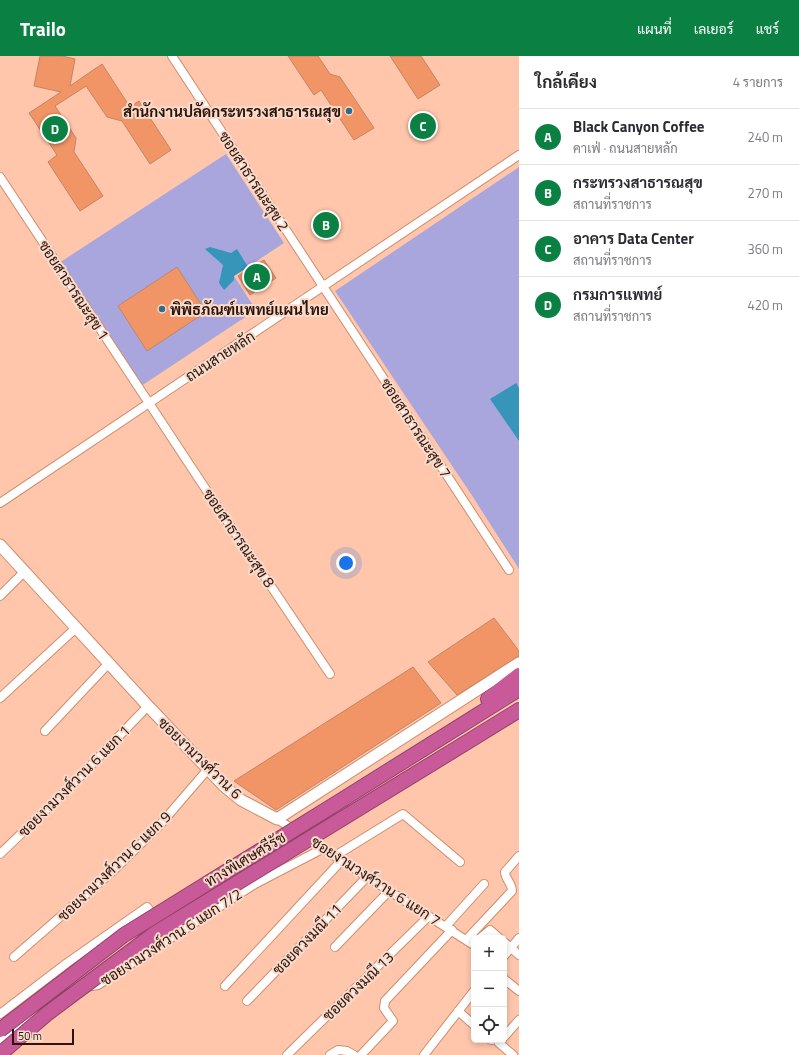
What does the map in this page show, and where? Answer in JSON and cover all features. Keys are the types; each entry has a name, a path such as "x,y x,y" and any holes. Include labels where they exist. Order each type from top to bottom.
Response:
{"highway":[{"path":"452,731 519,675"},
{"name":"ทางพิเศษศรีรัช","path":"0,1030 124,935 519,689"},
{"name":"ทางพิเศษศรีรัช","path":"0,1054 48,1013 154,934 519,710"},
{"path":"464,744 519,719"}],"street":[{"name":"ซอยสาธารณะสุข 2","path":"172,56 322,287"},
{"name":"ถนนสายหลัก","path":"0,503 519,155"},
{"name":"ซอยสาธารณะสุข 1","path":"0,177 149,403"},
{"name":"ซอยสาธารณะสุข 7","path":"322,287 509,570"},
{"name":"ซอยสาธารณะสุข 8","path":"149,403 330,674"},
{"name":"ซอยงามวงศ์วาน 6","path":"0,545 148,706 233,794 277,819"},
{"path":"0,596 25,571"},
{"path":"0,698 77,627"},
{"path":"45,731 109,663"},
{"path":"277,819 519,663"},
{"name":"ซอยงามวงศ์วาน 6 แยก 1","path":"0,854 72,785 148,706"},
{"name":"ซอยงามวงศ์วาน 6 แยก 9","path":"14,957 125,859 159,826 208,769"},
{"path":"225,986 338,858 403,814 460,862"},
{"name":"ซอยงามวงศ์วาน 6 แยก 7","path":"277,819 471,941"},
{"name":"ซอยงามวงศ์วาน 6 แยก 7/2","path":"0,1040 42,1008 71,990 98,986 170,937 255,884 324,848"},
{"path":"476,935 512,891 512,886 505,876 505,872 519,856"},
{"name":"ซอยดวงมณี 11","path":"246,1002 367,877"},
{"path":"361,1055 393,1021 384,1005 385,1001 449,928 484,884"},
{"path":"335,947 390,891"},
{"path":"0,1014 67,963 148,908 170,937"},
{"name":"ซอยดวงมณี 13","path":"286,1055 429,916"},
{"path":"484,935 490,930 496,935"},
{"path":"507,953 519,938"},
{"path":"507,945 519,954"},
{"path":"507,981 519,991"},
{"path":"424,1055 471,995"},
{"path":"458,1011 471,1022"},
{"path":"507,1034 519,1020"},
{"path":"500,1043 514,1055"},
{"path":"330,1055 338,1050 354,1055"}],"shaded area":[{"path":"226,154 284,243 234,276 256,310 141,386 59,263"},
{"path":"519,167 519,569 471,494 335,291"},
{"path":"210,247 231,253 237,249 248,267 234,276 234,280 224,290 219,283 223,265 205,249"},
{"path":"516,383 519,388 519,441 490,399"}],"building":[{"path":"40,56 62,56 75,59 70,86 102,64 130,107 139,101 171,150 150,164 122,121 107,117 86,86 55,106 76,138 74,152 103,196 80,211 48,162 57,155 29,113 61,92 34,86"},
{"name":"สำนักงานปลัดกระทรวงสาธารณสุข","path":"288,56 318,56 330,74 340,77 374,128 354,140 321,90 314,95"},
{"path":"390,56 421,56 440,85 418,99"},
{"path":"264,260 276,278 250,295 238,276"},
{"name":"พิพิธภัณฑ์แพทย์แผนไทย","path":"177,267 206,312 147,351 118,306"},
{"path":"494,618 519,651 519,656 457,695 428,662"},
{"path":"413,667 441,703 276,810 234,781"}],"place":[{"name":"สำนักงานปลัดกระทรวงสาธารณสุข","path":"349,111"},
{"name":"อาคาร Data Center","path":"423,126"},
{"name":"กรมการแพทย์","path":"55,129"},
{"name":"กระทรวงสาธารณสุข","path":"326,225"},
{"name":"Black Canyon Coffee","path":"257,277"},
{"name":"พิพิธภัณฑ์แพทย์แผนไทย","path":"162,309"}]}
